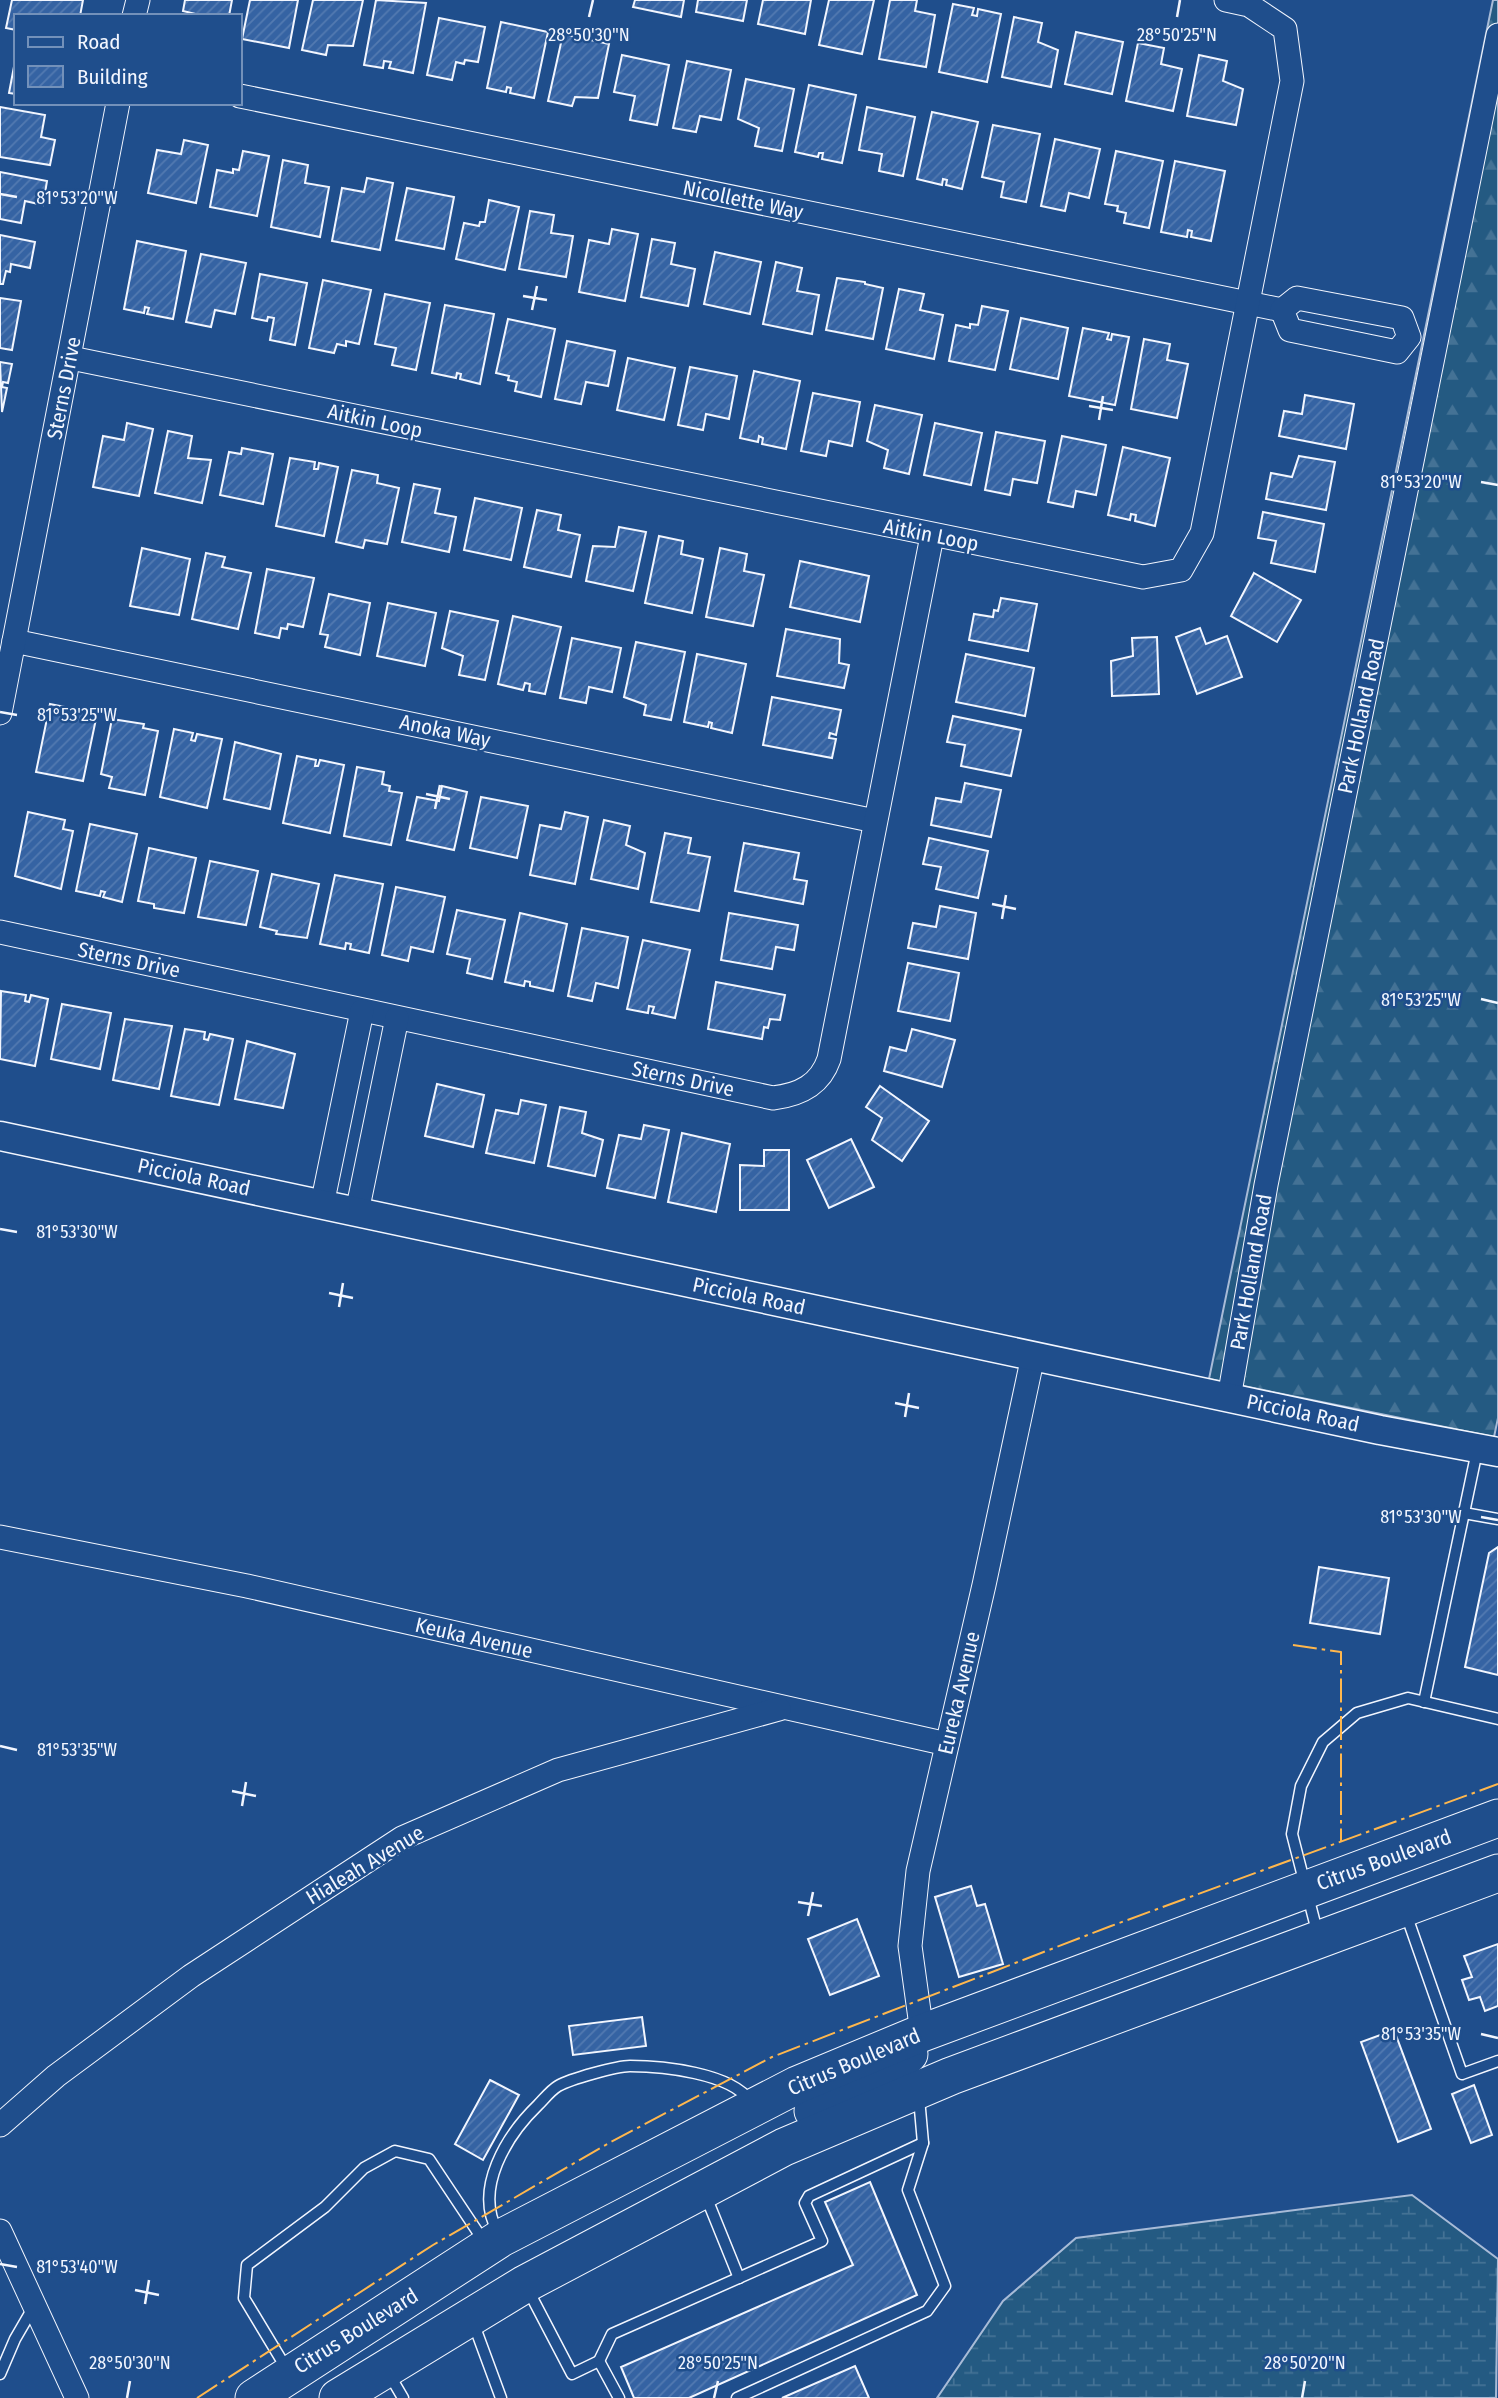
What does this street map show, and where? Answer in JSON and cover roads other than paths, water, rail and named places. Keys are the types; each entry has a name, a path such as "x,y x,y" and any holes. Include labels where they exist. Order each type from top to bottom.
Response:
{"highway":[{"name":"Citrus Boulevard","path":"254,2398 293,2386 364,2326 495,2243 754,2106 922,2033 1498,1818"},
{"path":"338,2398 395,2383 471,2316 648,2217 784,2147 951,2076 1319,1938 1409,1922 1495,1877"},
{"path":"918,2092 954,2045 989,2026 1101,1985 1206,1926"},
{"path":"648,2217 717,2159 892,2071 911,2052 922,2033"}],"street":[{"name":"Aitkin Loop","path":"71,358 1143,577 1181,570 1202,533 1292,81 1285,29 1249,5 1226,0"},
{"name":"Park Holland Road","path":"1229,1398 1266,1185 1498,36"},
{"name":"Nicollette Way","path":"242,96 1282,310"},
{"name":"Sterns Drive","path":"0,713 71,358 118,105"},
{"path":"1297,298 1402,318 1409,337 1397,352 1290,330 1282,310 1297,298"},
{"path":"1409,337 1437,343"},
{"name":"Sterns Drive","path":"0,932 773,1098 792,1096 809,1088 825,1071 829,1059 932,536"},
{"name":"Anoka Way","path":"14,641 875,821"},
{"path":"322,1205 362,1011"},
{"path":"357,1212 397,1018"},
{"name":"Picciola Road","path":"0,1136 1229,1398 1488,1450"},
{"name":"Eureka Avenue","path":"922,2033 910,1946 918,1871 1032,1356"},
{"name":"Keuka Avenue","path":"0,1536 247,1586 947,1744"},
{"name":"Hialeah Avenue","path":"0,2125 56,2076 191,1976 402,1838 558,1770 782,1708"},
{"path":"0,2231 77,2398"}],"lane":[{"path":"1424,1702 1464,1513 1488,1450"},
{"path":"1464,1513 1498,1519"},
{"path":"1319,1938 1292,1834 1301,1786 1323,1742 1357,1713 1408,1698 1498,1720"},
{"path":"1409,1922 1462,2074 1498,2062"},
{"path":"495,2243 489,2218 490,2190 499,2155 525,2118 558,2086 628,2066 711,2075 746,2094 754,2106"},
{"path":"737,2398 927,2311 945,2286 908,2190 923,2143 918,2092"},
{"path":"525,2284 572,2374 599,2361 612,2334 822,2241 805,2203 809,2196 923,2143"},
{"path":"293,2386 244,2298 247,2265 325,2207 364,2168 395,2151 429,2159 495,2243"},
{"path":"702,2188 739,2278"},
{"path":"0,2374 15,2339 35,2305"},
{"path":"471,2316 501,2398"},
{"path":"599,2361 619,2398"}]}
